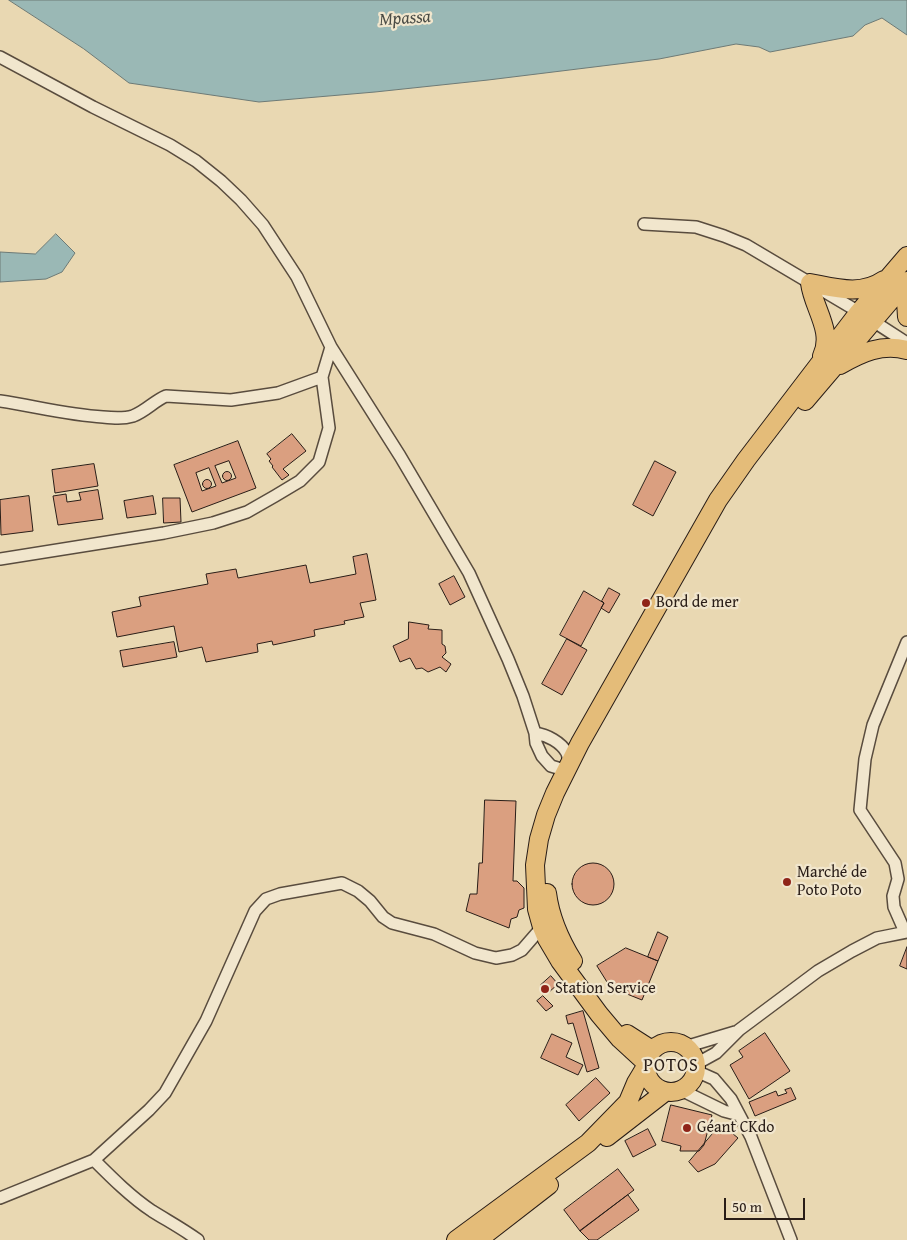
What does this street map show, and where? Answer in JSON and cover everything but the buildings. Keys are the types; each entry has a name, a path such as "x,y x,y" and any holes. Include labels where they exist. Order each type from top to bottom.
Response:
{"main road":[{"path":"907,256 901,280 907,317"},
{"path":"673,1091 657,1088 651,1083 647,1076 647,1060 583,979 556,928 546,888 548,841 559,808 574,779 733,495 824,368 826,332 812,297 810,283 850,290 901,280"},
{"path":"647,1060 620,1039 599,1014 560,961 542,927 537,909 535,865 539,839 546,815 580,743 718,500 746,460 866,317 901,280"},
{"path":"824,368 884,347 907,350"},
{"path":"456,1240 588,1143 628,1102 647,1060 660,1044 678,1042 686,1046 694,1057 696,1068 693,1079 688,1086 673,1091 478,1240"}],"street":[{"path":"2,60 170,145 196,161 241,200 263,225 297,277 331,347 405,464 469,573 508,659 542,756 551,766 561,769 570,765 567,752 547,735 535,733"},
{"path":"644,224 696,227 724,236 746,246 810,283 907,343"},
{"path":"0,559 213,523 248,512 300,481 319,462 329,428 322,378 331,347"},
{"path":"0,401 74,415 121,418 134,416 156,400 166,396 206,400 231,400 278,393 322,378"},
{"path":"791,1240 759,1158 731,1099 714,1080 696,1068 716,1053 739,1030 818,971 877,938 906,932 894,907 892,896 898,879 895,863 860,810 865,759 873,725 907,642"},
{"path":"0,1198 94,1160 165,1093 206,1021 255,911 266,899 295,891 342,883 358,890 383,917 392,923 434,934 475,953 496,958 512,955 522,950 542,927"},
{"path":"686,1046 739,1030"},
{"path":"673,1091 739,1115"},
{"path":"94,1160 113,1179 151,1210 184,1229 198,1240"}],"water":[{"name":"Mpassa","path":"9,0 907,0 907,35 882,18 865,25 853,36 770,52 759,47 736,44 659,59 488,80 259,102 129,83 84,49"},
{"path":"56,234 75,253 62,272 46,279 0,282 0,252 35,254"}],"place":[{"name":"Bord de mer","path":"646,603"},
{"name":"Marché de Poto Poto","path":"787,882"},
{"name":"Station Service","path":"545,989"},
{"name":"Géant CKdo","path":"687,1128"}],"district":[{"name":"POTOS","path":"671,1066"}]}
